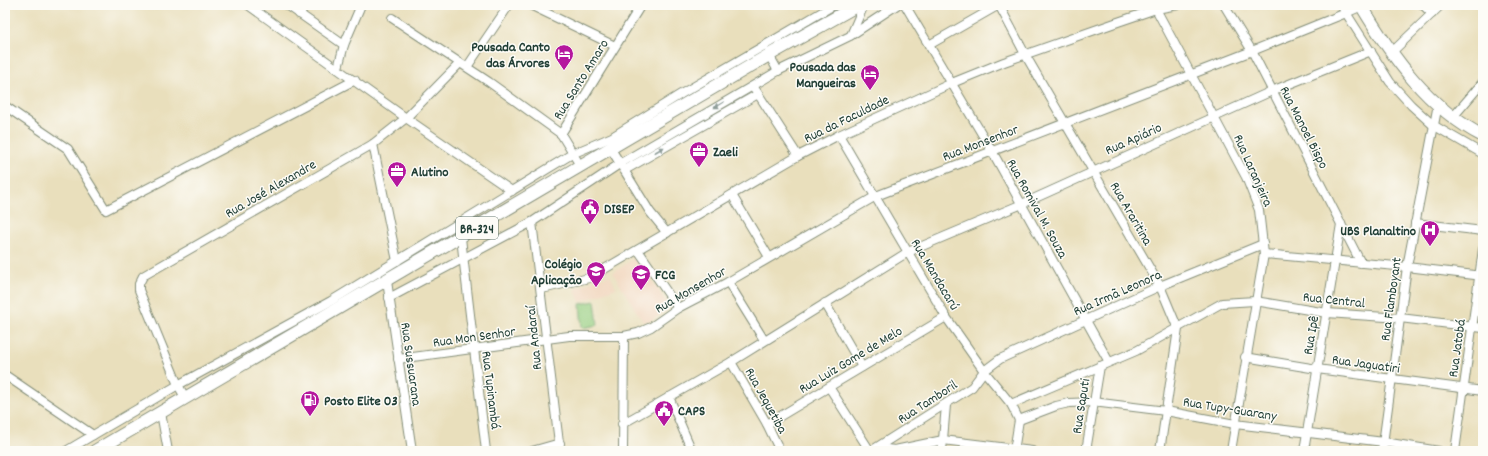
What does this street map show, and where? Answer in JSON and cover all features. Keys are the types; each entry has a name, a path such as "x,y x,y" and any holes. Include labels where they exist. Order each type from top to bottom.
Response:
{"highway":[{"name":"BR-324","path":"96,451 461,238 769,55 858,5"},
{"path":"1362,5 1391,53 1409,75 1453,117 1483,136"}],"street":[{"path":"248,5 356,80 406,118 512,191"},
{"path":"287,5 344,45"},
{"path":"299,14 306,5"},
{"path":"338,68 344,45 361,5"},
{"name":"Rua José Alexandre","path":"178,385 139,290 140,279 373,144 406,118 464,65 509,5"},
{"path":"530,5 615,46"},
{"name":"Rua Santo Amaro","path":"581,167 561,134 641,5"},
{"path":"66,451 178,385 298,320 572,154 612,137 687,90 834,5"},
{"path":"850,36 864,5"},
{"path":"389,298 532,222 753,85 778,71 850,36 897,5"},
{"name":"Rua Romival M. Souza","path":"905,5 992,151 1109,362"},
{"path":"929,46 999,5"},
{"name":"Rua Araritina","path":"999,5 1026,56 1066,122 1092,171 1160,286 1178,329"},
{"name":"Rua da Faculdade","path":"542,289 589,278 798,156 839,135 952,83 1004,62 1026,56 1156,9 1178,5"},
{"name":"Rua Manoel Bispo","path":"1224,5 1252,51 1361,263"},
{"path":"1341,5 1390,82 1411,105 1433,125 1483,154"},
{"name":"Rua Monsenhor","path":"624,336 638,333 651,327 678,308 728,282 876,196 1252,51 1346,14 1362,5"},
{"path":"1423,5 1432,14"},
{"path":"1391,53 1441,5"},
{"name":"Rua Laranjeira","path":"1156,9 1215,116 1256,200 1264,254 1245,357 1231,451"},
{"path":"392,18 464,65 561,134"},
{"name":"Rua Apiário","path":"622,424 731,362 764,340 908,252 1022,204 1272,90 1371,51"},
{"path":"769,55 778,71"},
{"path":"5,106 68,149 106,210 356,80"},
{"path":"1453,117 1483,82"},
{"path":"753,85 798,156"},
{"path":"623,166 758,94"},
{"name":"Rua Flamboyant","path":"1382,451 1407,267 1438,104"},
{"name":"Rua Mandacarú","path":"839,135 946,317 984,371 1011,404 1019,420"},
{"path":"373,144 397,261"},
{"path":"611,149 623,166 650,212 667,233"},
{"path":"732,195 769,257"},
{"name":"Rua Andaraí","path":"532,222 542,289 546,339 560,447"},
{"path":"1415,223 1483,231"},
{"name":"Rua Ipê","path":"1304,451 1341,224"},
{"name":"Rua Tupinambá","path":"461,238 486,451"},
{"name":"Rua Irmã Leonora","path":"984,371 1000,359 1160,286 1263,244"},
{"name":"Rua Jatobá","path":"1455,451 1472,327 1481,276 1483,249"},
{"path":"638,250 678,308"},
{"path":"1264,254 1407,267 1481,276"},
{"name":"Rua Sussuarana","path":"387,281 412,451"},
{"path":"728,282 764,340"},
{"name":"Rua Central","path":"1011,404 1136,351 1222,304 1231,302 1255,301 1327,313 1400,318 1483,328"},
{"path":"825,303 862,367"},
{"name":"Rua Luiz Gome de Melo","path":"767,424 946,317"},
{"path":"1160,451 1178,329"},
{"name":"Rua Mon Senhor","path":"398,359 569,336 624,336"},
{"path":"623,451 622,424 624,336"},
{"name":"Rua Jaguatiri","path":"1245,357 1317,369 1483,391"},
{"name":"Rua Jequetiba","path":"731,362 767,424 780,451"},
{"name":"Rua Saputi","path":"1086,451 1100,366"},
{"name":"Rua Tamboril","path":"873,450 946,405 972,387 984,371"},
{"path":"5,375 93,435"},
{"path":"178,385 186,399"},
{"path":"829,387 873,450 895,450 943,440 1014,450 1032,451"},
{"path":"669,397 692,451"},
{"name":"Rua Tupy-Guarany","path":"1019,420 1056,406 1069,403 1093,402 1166,411 1235,424 1384,442 1439,451"},
{"path":"942,451 946,405"},
{"path":"161,412 168,451"},
{"path":"1014,450 1019,420"},
{"path":"532,451 560,447"}],"shaded area":[{"name":"FCG","path":"636,257 670,308 650,321 643,322 613,273"},
{"name":"Colégio Aplicação","path":"610,275 616,288 580,302 575,289"}],"green space":[{"path":"595,301 598,325 582,328 580,304"}],"place":[{"name":"Pousada Canto das Árvores","path":"564,71"},
{"name":"Pousada das Mangueiras","path":"870,91"},
{"name":"Zaeli","path":"699,168"},
{"name":"Alutino","path":"397,188"},
{"name":"DISEP","path":"590,225"},
{"name":"UBS Planaltino","path":"1430,247"},
{"name":"Colégio Aplicação","path":"596,288"},
{"name":"FCG","path":"641,291"},
{"name":"Posto Elite 03","path":"310,417"},
{"name":"CAPS","path":"664,427"}]}
